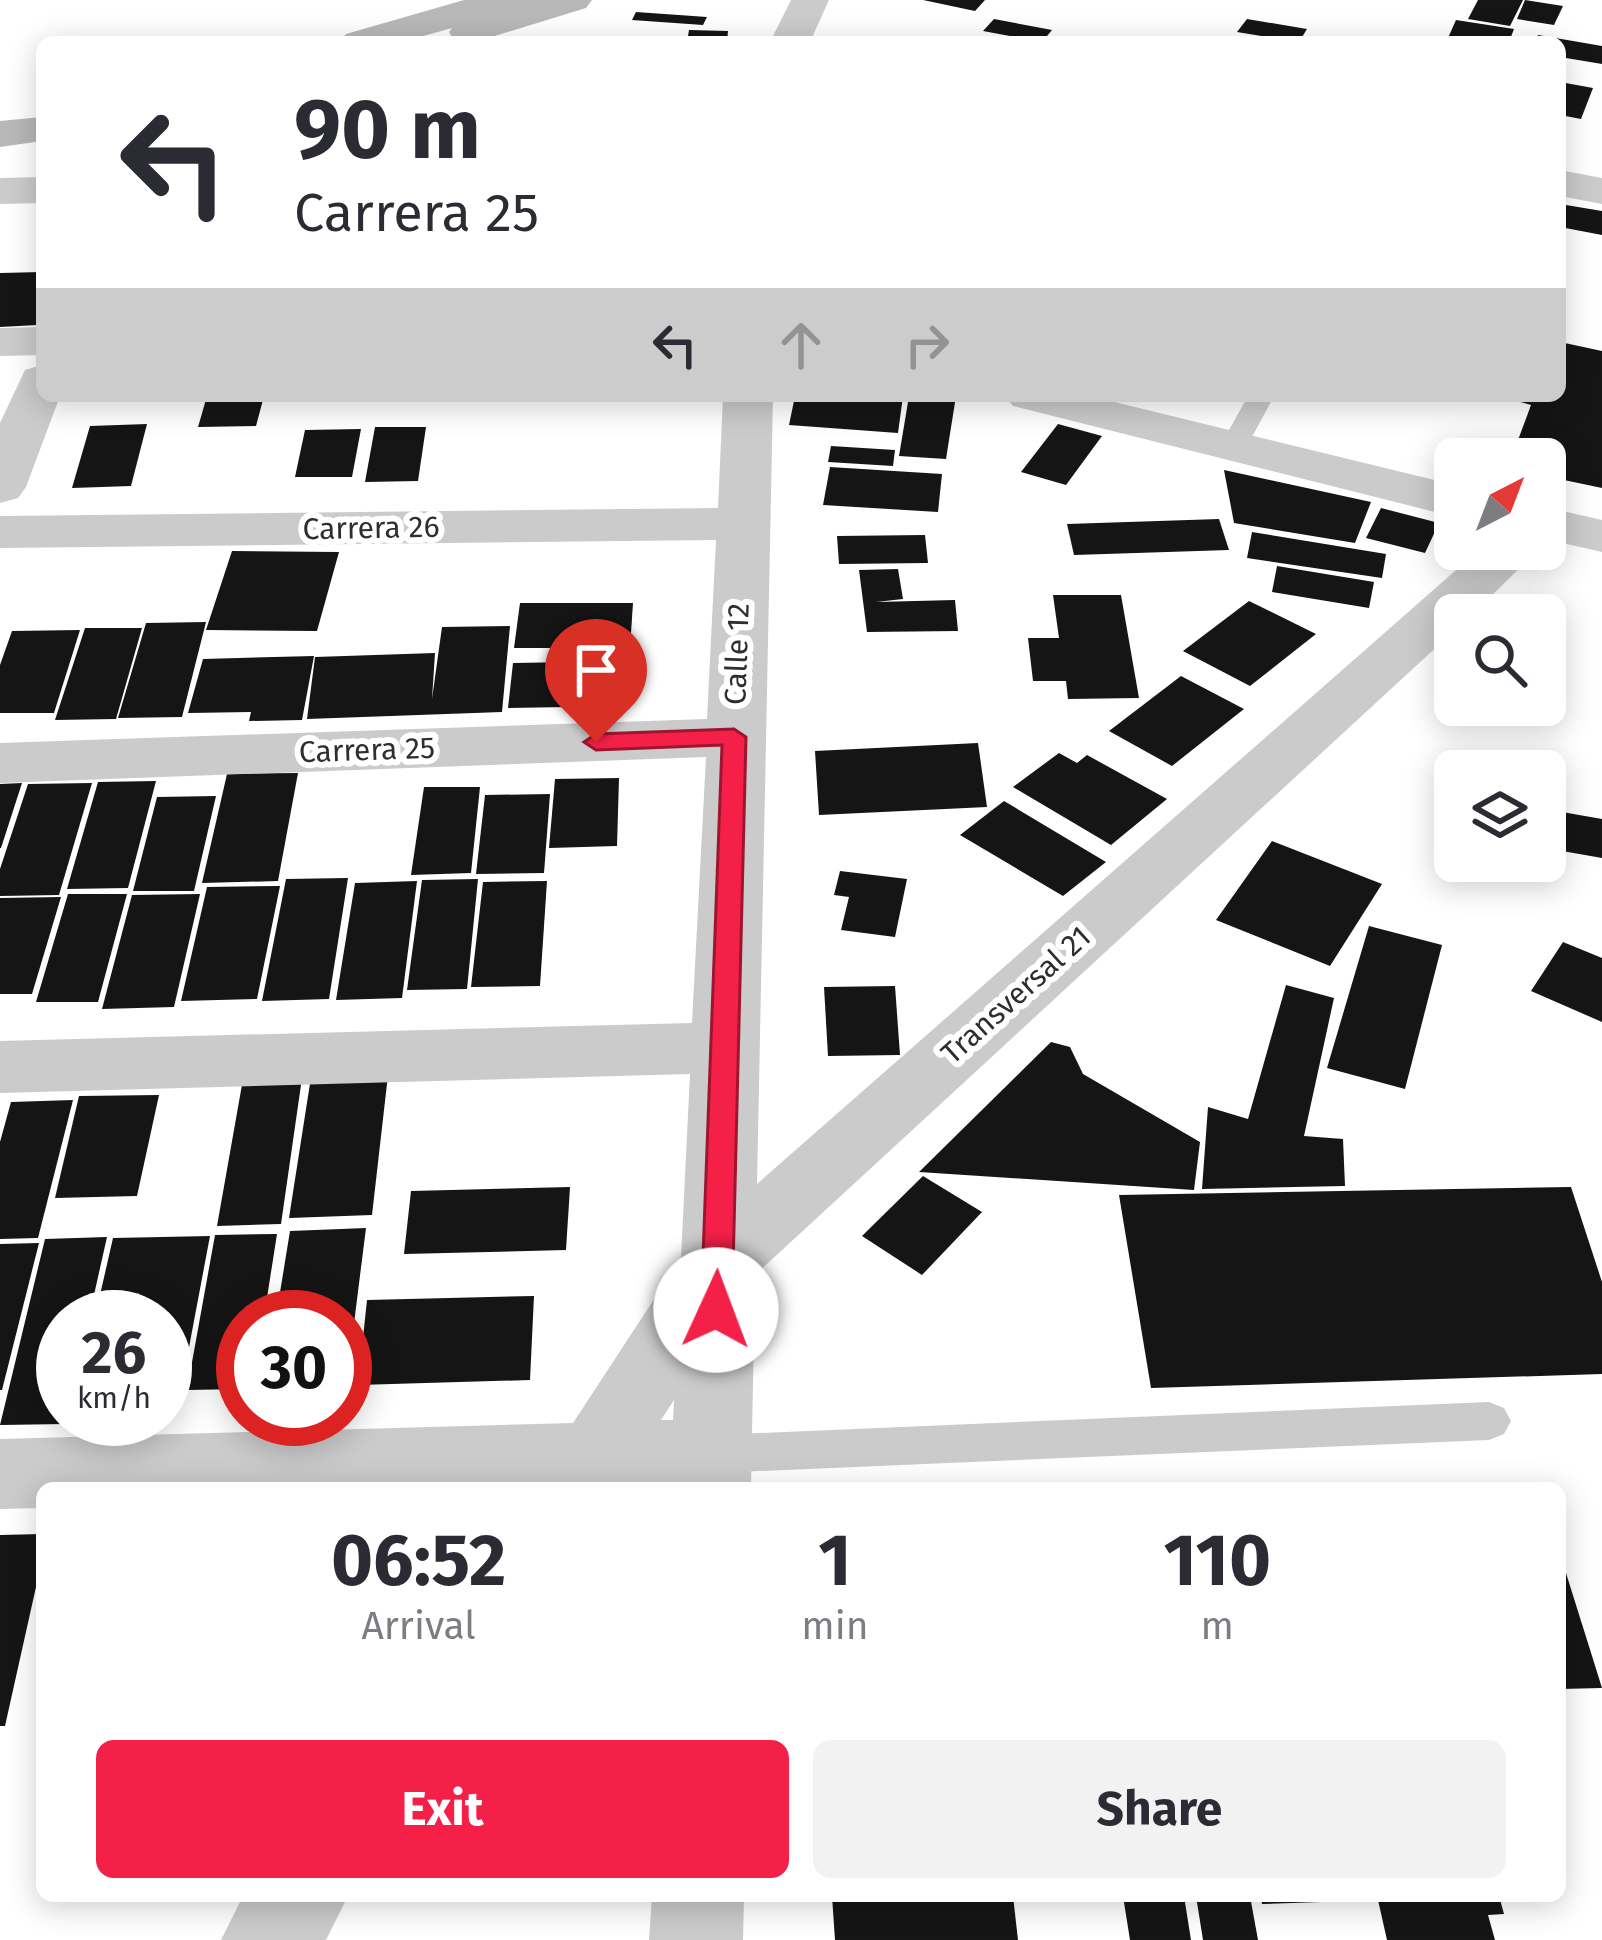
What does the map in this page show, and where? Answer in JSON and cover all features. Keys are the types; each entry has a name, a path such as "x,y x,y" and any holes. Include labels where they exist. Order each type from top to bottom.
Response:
{"main road":[{"path":"382,36 505,0"},
{"path":"456,36 573,0"},
{"path":"0,109 36,105"},
{"path":"0,134 36,130"}],"street":[{"path":"803,29 844,0"},
{"path":"1566,183 1602,190"},
{"path":"0,191 36,190"},
{"path":"0,342 36,341"},
{"path":"0,487 36,395"},
{"name":"Calle 12","path":"711,1471 748,402"},
{"path":"1054,402 1434,496"},
{"name":"Carrera 26","path":"0,532 741,524"},
{"path":"1566,528 1602,536"},
{"name":"Transversal 21","path":"585,1473 718,1263 1489,570"},
{"name":"Carrera 25","path":"0,763 734,737"},
{"path":"0,1067 724,1048"},
{"path":"0,1474 711,1471"},
{"path":"268,1940 297,1902"},
{"path":"696,1940 698,1902"}],"lane":[{"path":"1234,446 1258,402"},
{"path":"711,1471 1489,1421"}],"building":[{"path":"923,0 985,0 975,11"},
{"path":"1478,0 1523,0 1510,26 1468,19"},
{"path":"1525,0 1563,6 1554,25 1517,19"},
{"path":"636,12 707,17 703,25 632,20"},
{"path":"994,19 1052,30 1047,36 983,31"},
{"path":"1247,19 1307,29 1303,36 1237,32"},
{"path":"1456,20 1514,29 1511,36 1449,36"},
{"path":"689,30 728,31 728,36 688,36"},
{"path":"1566,40 1602,46 1602,64 1566,58"},
{"path":"1566,83 1593,88 1581,119 1566,116"},
{"path":"1566,205 1602,211 1602,235 1566,228"},
{"path":"36,272 36,325 0,327 0,273"},
{"path":"1566,343 1602,351 1602,488 1566,480 1566,438 1519,438 1531,405 1520,402 1566,402"},
{"path":"205,402 262,402 256,426 198,427"},
{"path":"794,402 902,402 898,433 789,425"},
{"path":"908,402 955,402 946,459 899,456"},
{"path":"147,424 131,486 72,488 90,426"},
{"path":"1058,424 1102,436 1066,485 1021,472"},
{"path":"375,427 426,427 418,481 365,482"},
{"path":"361,429 352,477 295,477 305,430"},
{"path":"831,446 895,450 893,466 828,462"},
{"path":"830,467 942,474 938,512 823,505"},
{"path":"1224,470 1371,502 1355,543 1234,523"},
{"path":"1381,508 1434,522 1425,553 1366,538"},
{"path":"1219,519 1229,550 1074,555 1067,524"},
{"path":"1252,532 1386,554 1382,578 1247,558"},
{"path":"925,535 928,563 839,564 837,536"},
{"path":"232,551 339,552 317,631 206,630"},
{"path":"1277,566 1374,582 1369,608 1272,592"},
{"path":"898,569 903,599 876,602 955,600 958,631 867,632 859,570"},
{"path":"1053,595 1121,595 1139,698 1068,699 1066,681 1033,681 1028,638 1059,638"},
{"path":"1249,601 1316,634 1250,686 1183,651"},
{"path":"520,603 633,603 630,648 514,648"},
{"path":"206,622 182,717 118,718 146,623"},
{"path":"510,626 502,712 307,719 315,657 435,653 432,699 442,627"},
{"path":"85,628 142,628 116,719 55,720"},
{"path":"80,630 54,713 0,713 0,665 12,631"},
{"path":"314,656 302,720 249,721 251,712 188,713 203,659"},
{"path":"629,661 627,706 508,708 513,663"},
{"path":"1181,676 1244,709 1172,766 1109,731"},
{"path":"978,743 987,807 819,815 815,751"},
{"path":"1059,753 1077,763 1087,755 1167,799 1111,845 1013,787"},
{"path":"298,773 278,881 202,883 227,774"},
{"path":"619,778 617,846 549,848 555,779"},
{"path":"156,781 128,888 67,889 98,782"},
{"path":"22,783 1,848 0,848 0,784"},
{"path":"92,783 59,895 0,896 0,869 28,784"},
{"path":"424,787 480,787 471,873 411,875"},
{"path":"550,794 544,873 476,874 485,795"},
{"path":"216,796 194,891 133,891 157,797"},
{"path":"1004,801 1106,862 1063,896 960,835"},
{"path":"1566,813 1602,819 1602,858 1566,852"},
{"path":"1272,841 1382,884 1330,966 1216,920"},
{"path":"840,871 907,879 895,937 841,930 849,897 834,895"},
{"path":"348,878 329,999 262,1001 286,879"},
{"path":"478,879 467,989 407,990 422,880"},
{"path":"417,881 402,998 336,1000 355,883"},
{"path":"547,881 540,986 471,987 483,882"},
{"path":"280,886 257,999 181,1001 207,887"},
{"path":"68,894 127,894 98,1002 36,1002"},
{"path":"200,894 174,1007 102,1009 132,895"},
{"path":"61,897 32,994 0,994 0,898"},
{"path":"1369,926 1442,945 1405,1089 1327,1068"},
{"path":"1563,942 1602,958 1602,1022 1531,991"},
{"path":"1286,985 1334,998 1304,1136 1343,1139 1345,1186 1202,1189 1208,1107 1248,1119"},
{"path":"895,986 900,1055 828,1056 824,987"},
{"path":"1051,1042 1070,1047 1083,1074 1200,1142 1194,1190 919,1172"},
{"path":"388,1075 372,1215 289,1218 311,1077"},
{"path":"302,1078 281,1224 217,1226 243,1079"},
{"path":"159,1095 137,1196 55,1198 79,1096"},
{"path":"73,1100 38,1238 0,1239 0,1142 11,1102"},
{"path":"923,1176 982,1212 922,1275 862,1236"},
{"path":"570,1187 566,1250 404,1254 411,1191"},
{"path":"1571,1187 1602,1282 1602,1374 1151,1388 1119,1195"},
{"path":"366,1228 358,1290 280,1290 290,1231"},
{"path":"277,1234 268,1290 216,1290 216,1389 192,1390 192,1362 215,1235"},
{"path":"210,1236 192,1331 192,1290 101,1290 113,1238"},
{"path":"107,1237 95,1290 36,1290 36,1424 0,1425 45,1239"},
{"path":"39,1243 2,1390 0,1390 0,1244"},
{"path":"534,1296 530,1380 372,1385 372,1300"},
{"path":"36,1534 36,1587 5,1726 0,1726 0,1535"},
{"path":"1566,1573 1602,1688 1566,1689"},
{"path":"832,1902 1014,1902 1018,1940 835,1940"},
{"path":"1124,1902 1185,1902 1191,1940 1130,1940"},
{"path":"1197,1902 1251,1902 1258,1940 1203,1940"},
{"path":"1378,1902 1501,1902 1504,1914 1488,1915 1495,1940 1387,1940"}],"route":[{"path":"596,742 734,737 716,1310"}]}
